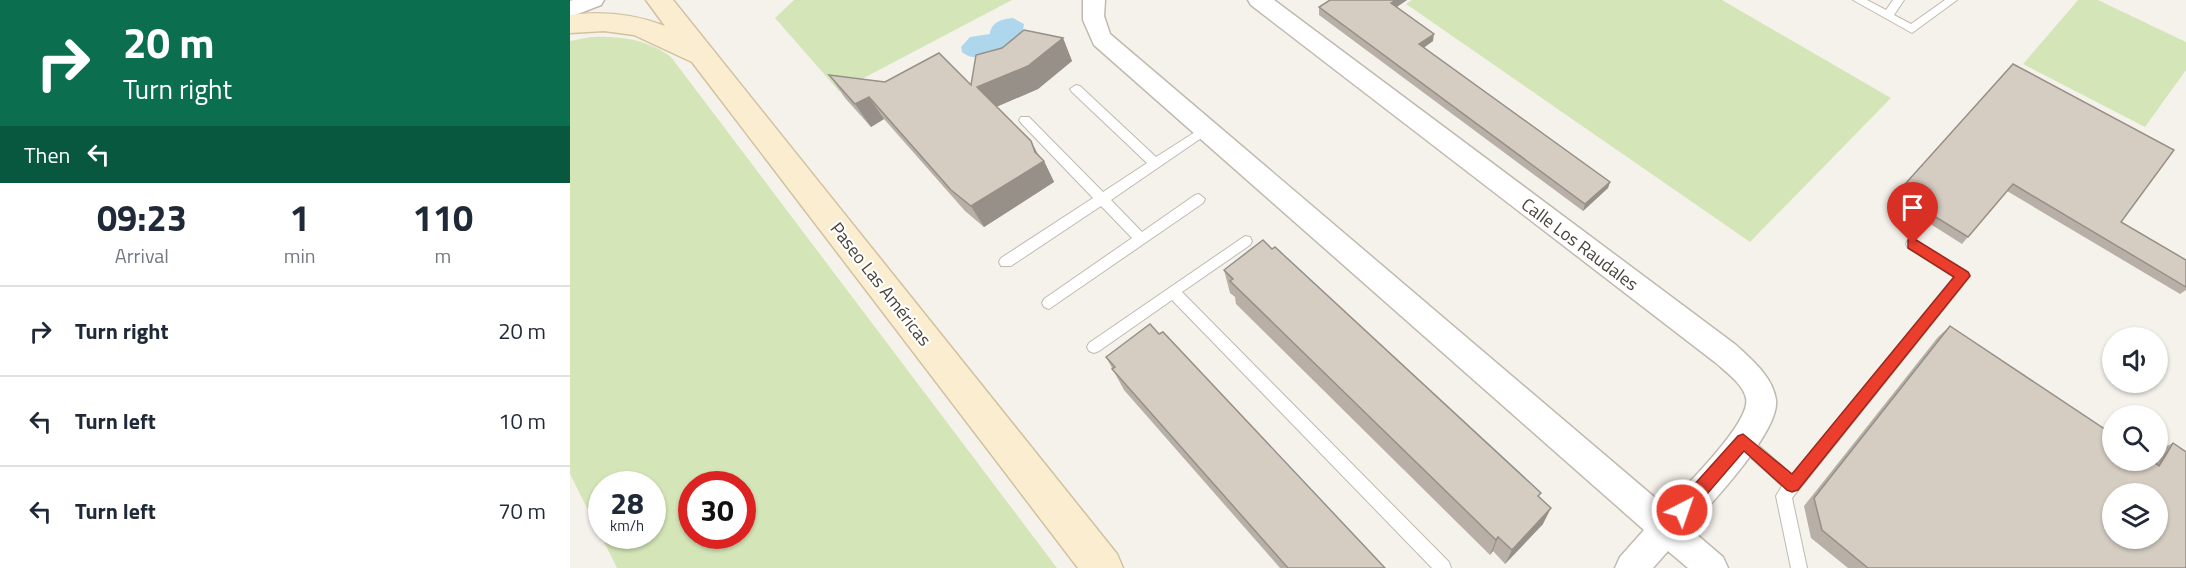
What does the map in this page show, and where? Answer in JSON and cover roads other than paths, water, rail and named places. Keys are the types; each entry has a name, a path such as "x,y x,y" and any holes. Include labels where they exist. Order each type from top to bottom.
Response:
{"main road":[{"name":"Paseo Las Américas","path":"661,1 1103,568"},
{"path":"570,24 610,22 639,26 671,38 707,61"}],"street":[{"path":"570,10 592,0"},
{"path":"1094,0 1091,10 1094,25 1102,39 1712,568"},
{"name":"Calle Los Raudales","path":"1259,0 1726,354 1746,373 1759,391 1761,409 1743,441 1631,568"}],"lane":[{"path":"1858,0 1912,29 1952,0"},
{"path":"1888,16 1899,0"},
{"path":"1076,89 1155,164"},
{"path":"1025,120 1141,239"},
{"path":"1006,262 1207,130"},
{"path":"1049,303 1199,199"},
{"path":"1094,347 1245,242"},
{"path":"1799,568 1784,496 1963,276 1913,244"},
{"path":"1173,292 1443,568"},
{"path":"1743,441 1792,485"}],"water":[{"path":"1013,18 1024,24 1021,44 983,57 968,56 962,52 961,47 970,37 990,34 992,27 998,22"}]}
